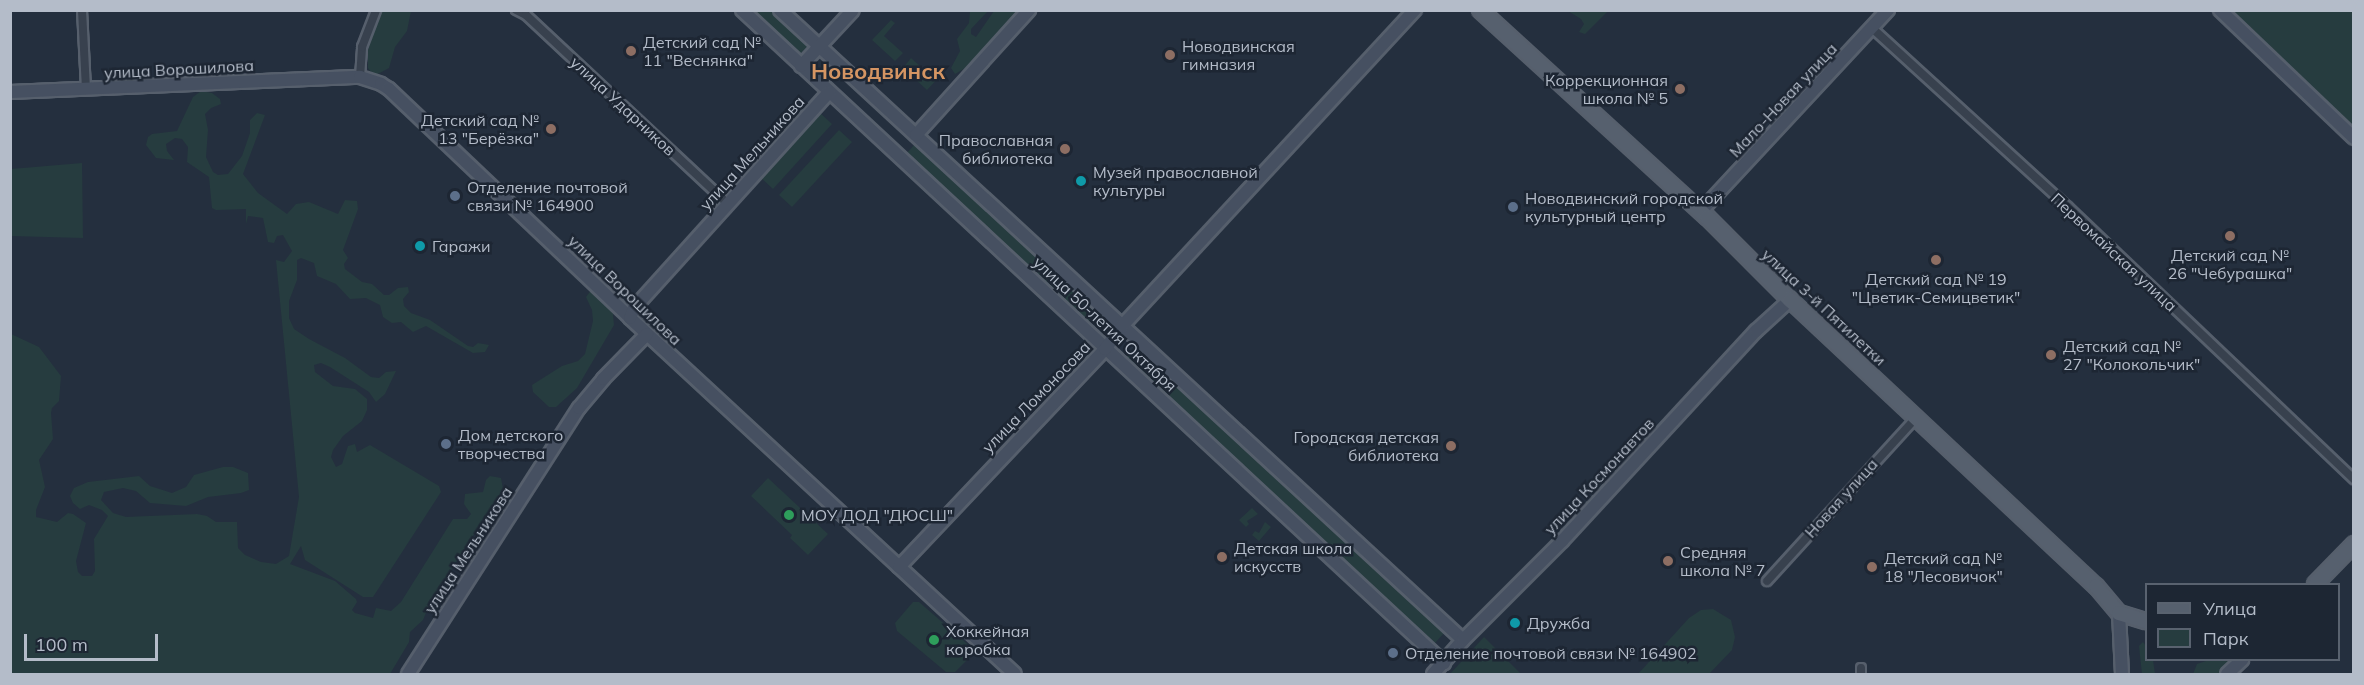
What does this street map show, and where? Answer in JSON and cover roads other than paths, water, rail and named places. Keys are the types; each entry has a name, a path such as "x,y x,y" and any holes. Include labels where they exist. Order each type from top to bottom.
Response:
{"main road":[{"name":"улица 50-летия Октября","path":"742,10 1444,663"},
{"name":"улица 50-летия Октября","path":"780,10 1463,640"},
{"path":"801,66 853,10"},
{"path":"916,135 1029,10"},
{"name":"улица Ломоносова","path":"899,567 1105,349 1123,325 1415,10"},
{"name":"улица 3-й Пятилетки","path":"1480,10 1701,211 1790,300 2096,586 2119,613"},
{"name":"Мало-Новая улица","path":"1701,211 1888,10"},
{"path":"2220,10 2354,138"},
{"name":"улица Ворошилова","path":"10,92 360,77 389,89 647,334 1015,675"},
{"name":"улица Мельникова","path":"630,318 633,308 829,92"},
{"name":"улица Космонавтов","path":"1433,675 1463,640 1562,541 1756,331 1790,300"},
{"name":"улица Мельникова","path":"408,675 579,408 603,379 647,334"},
{"path":"2317,583 2354,544"},
{"path":"2122,675 2119,613 2145,621"},
{"path":"2227,675 2240,661"}],"street":[{"path":"82,10 86,89"},
{"path":"360,77 362,47 376,10"},
{"name":"улица Ударников","path":"516,10 526,15 728,204"},
{"name":"Первомайская улица","path":"1872,28 2068,207 2354,479"},
{"name":"Новая улица","path":"1767,581 1917,417"}],"place":[{"name":"Детский сад № 11 \"Веснянка\"","path":"631,51"},
{"name":"Новодвинская гимназия","path":"1170,55"},
{"name":"Коррекционная школа № 5","path":"1680,89"},
{"name":"Детский сад № 13 \"Берёзка\"","path":"551,129"},
{"name":"Православная библиотека","path":"1065,149"},
{"name":"Музей православной культуры","path":"1081,181"},
{"name":"Отделение почтовой связи № 164900","path":"455,196"},
{"name":"Новодвинский городской культурный центр","path":"1513,207"},
{"name":"Детский сад № 26 \"Чебурашка\"","path":"2230,236"},
{"name":"Гаражи","path":"420,246"},
{"name":"Детский сад № 19 \"Цветик-Семицветик\"","path":"1936,260"},
{"name":"Детский сад № 27 \"Колокольчик\"","path":"2051,355"},
{"name":"Дом детского творчества","path":"446,444"},
{"name":"Городская детская библиотека","path":"1451,446"},
{"name":"МОУ ДОД \"ДЮСШ\"","path":"789,515"},
{"name":"Детская школа искусств","path":"1222,557"},
{"name":"Средняя школа № 7","path":"1668,561"},
{"name":"Детский сад № 18 \"Лесовичок\"","path":"1872,567"},
{"name":"Дружба","path":"1515,623"},
{"name":"Хоккейная коробка","path":"934,640"},
{"name":"Отделение почтовой связи № 164902","path":"1393,653"}],"district":[{"name":"Новодвинск","path":"878,72"}]}
